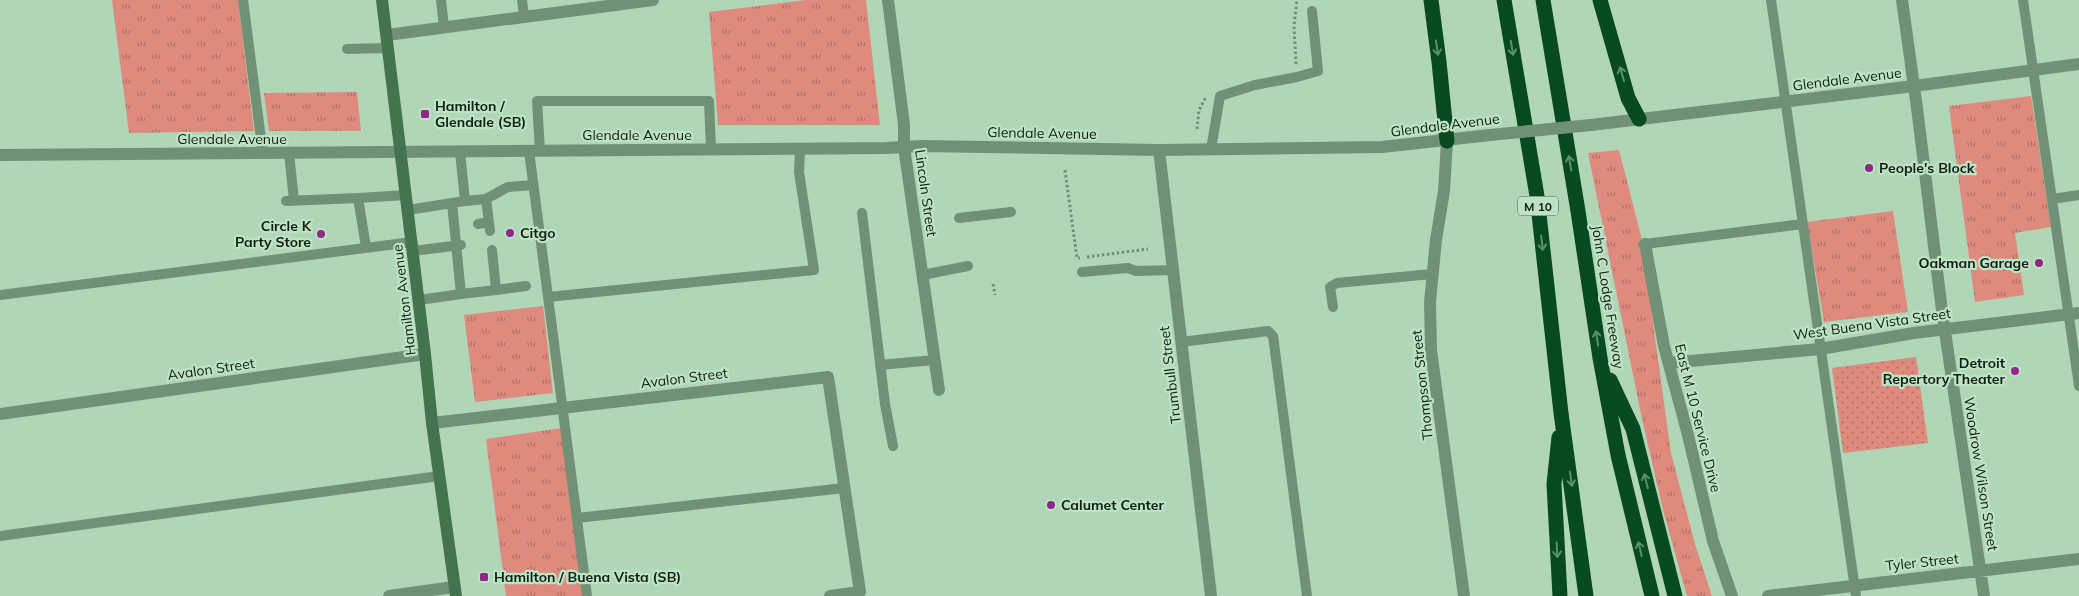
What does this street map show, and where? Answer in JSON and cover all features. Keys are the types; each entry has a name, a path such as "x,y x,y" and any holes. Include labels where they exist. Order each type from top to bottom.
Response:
{"highway":[{"path":"1431,0 1447,141"},
{"name":"M 10","path":"1504,0 1537,196 1559,380 1561,413 1586,596"},
{"name":"John C Lodge Freeway","path":"1543,0 1600,358 1618,455 1650,593"},
{"path":"1600,0 1628,98 1639,119"},
{"path":"1600,358 1633,429 1675,596"},
{"path":"1560,596 1554,484 1561,413"}],"main road":[{"name":"Hamilton Avenue","path":"382,0 413,246 432,423 455,592"}],"street":[{"path":"387,34 653,0"},
{"name":"Lincoln Street","path":"888,0 904,124 904,147 939,390"},
{"name":"Woodrow Wilson Street","path":"1902,0 1944,329 1984,596"},
{"name":"Glendale Avenue","path":"0,155 401,153 904,147 1159,150 1382,147 1591,125 2079,64"},
{"name":"Thompson Street","path":"1447,141 1444,191 1432,274 1430,302 1431,350 1464,596"},
{"name":"Trumbull Street","path":"1159,150 1211,596"},
{"name":"East M 10 Service Drive","path":"1645,244 1674,389 1688,435 1713,541 1732,596"},
{"name":"West Buena Vista Street","path":"1669,362 1820,348 1944,329 2074,314"},
{"name":"Avalon Street","path":"0,414 425,354"},
{"name":"Avalon Street","path":"432,423 828,377 844,488"},
{"path":"830,596 860,592 844,488"},
{"name":"Tyler Street","path":"1768,596 1855,590 1948,574 1980,572 2079,559"},
{"path":"389,596 455,592"}],"lane":[{"path":"243,0 263,154"},
{"path":"441,0 444,27"},
{"path":"522,0 524,16"},
{"path":"1771,0 1784,102 1855,590"},
{"path":"2023,0 2052,199 2074,314 2079,386"},
{"path":"1211,149 1220,96 1255,85 1318,71 1312,11"},
{"path":"347,49 388,48"},
{"path":"587,596 534,185 536,101 709,101 711,150"},
{"path":"548,297 814,270 799,172 800,149"},
{"path":"460,152 465,201"},
{"path":"289,153 290,200 358,198 406,194"},
{"path":"408,210 486,199 508,187 534,185"},
{"path":"2052,199 2079,195"},
{"path":"358,198 366,247"},
{"path":"486,199 486,226"},
{"path":"452,203 461,264 460,294"},
{"path":"959,218 1011,212"},
{"path":"862,213 880,365 893,446"},
{"path":"1645,244 1802,224"},
{"path":"0,294 366,247 459,245"},
{"path":"489,257 496,290"},
{"path":"922,275 968,266"},
{"path":"1082,272 1128,268 1136,271 1173,270"},
{"path":"1333,307 1330,287 1336,283 1432,274"},
{"path":"419,300 526,286"},
{"path":"1181,342 1268,331 1273,336 1307,596"},
{"path":"880,365 934,360"},
{"path":"0,536 439,476"},
{"path":"577,518 844,488"}],"path":[{"path":"1065,170 1077,258 1148,249"},
{"path":"993,284 995,295"}],"green space":[{"path":"112,0 238,0 254,131 129,133"},
{"path":"806,0 866,0 880,125 718,125 709,12"},
{"path":"357,92 361,131 269,131 264,93"},
{"path":"2031,96 2051,227 2015,233 2024,295 1975,302 1949,106"},
{"path":"1619,150 1641,236 1671,453 1695,544 1712,596 1687,596 1663,510 1642,419 1588,153"},
{"path":"1893,211 1908,312 1824,322 1807,222"},
{"path":"543,306 553,393 475,402 464,315"},
{"path":"1916,357 1928,443 1843,453 1832,368"},
{"path":"562,428 583,596 506,596 486,439"}],"place":[{"name":"Hamilton / Glendale (SB)","path":"425,114"},
{"name":"People's Block","path":"1869,168"},
{"name":"Citgo","path":"510,233"},
{"name":"Circle K Party Store","path":"321,234"},
{"name":"Oakman Garage","path":"2039,263"},
{"name":"Detroit Repertory Theater","path":"2015,371"},
{"name":"Calumet Center","path":"1051,505"},
{"name":"Hamilton / Buena Vista (SB)","path":"484,577"}]}
